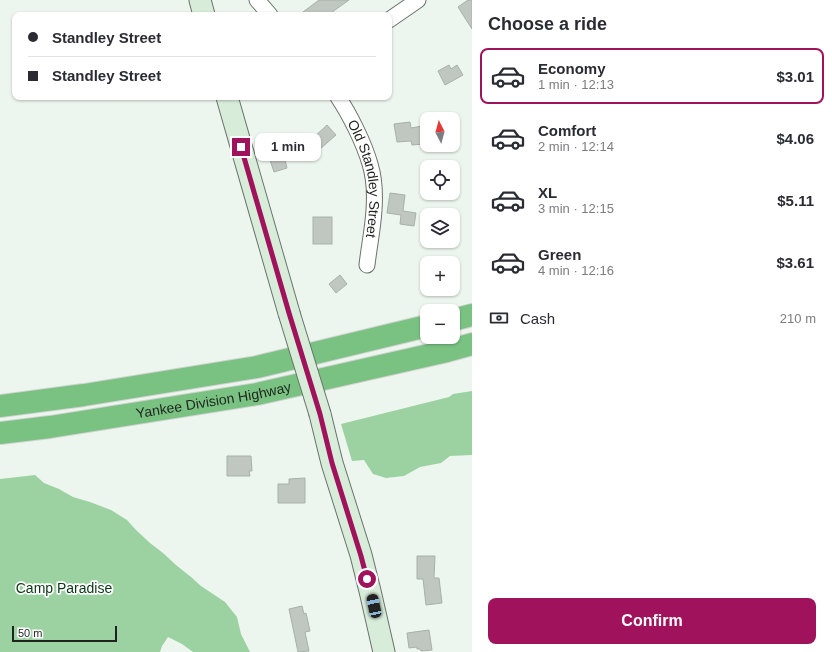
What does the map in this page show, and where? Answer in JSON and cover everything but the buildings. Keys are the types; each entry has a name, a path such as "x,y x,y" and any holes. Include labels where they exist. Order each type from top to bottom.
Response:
{"highway":[{"path":"460,318 472,315"},
{"name":"Yankee Division Highway","path":"0,406 84,396 257,367 420,328"},
{"name":"Yankee Division Highway","path":"0,433 50,427 257,394 472,344"}],"street":[{"path":"200,0 203,12"},
{"path":"257,0 267,12"},
{"path":"392,18 418,0"},
{"path":"227,100 320,414 332,463 361,556 384,652"},
{"name":"Old Standley Street","path":"340,100 360,137 370,164 374,192 374,210 367,265"}],"green space":[{"path":"472,391 472,455 450,456 441,463 420,467 404,476 386,478 373,474 364,460 352,461 341,424 449,397 453,394"},
{"name":"Camp Paradise","path":"35,475 44,483 73,497 111,510 127,520 150,543 201,586 225,602 237,617 241,634 250,652 193,652 182,644 168,637 160,652 0,652 0,479"}],"route":[{"path":"241,147 367,579"}]}
